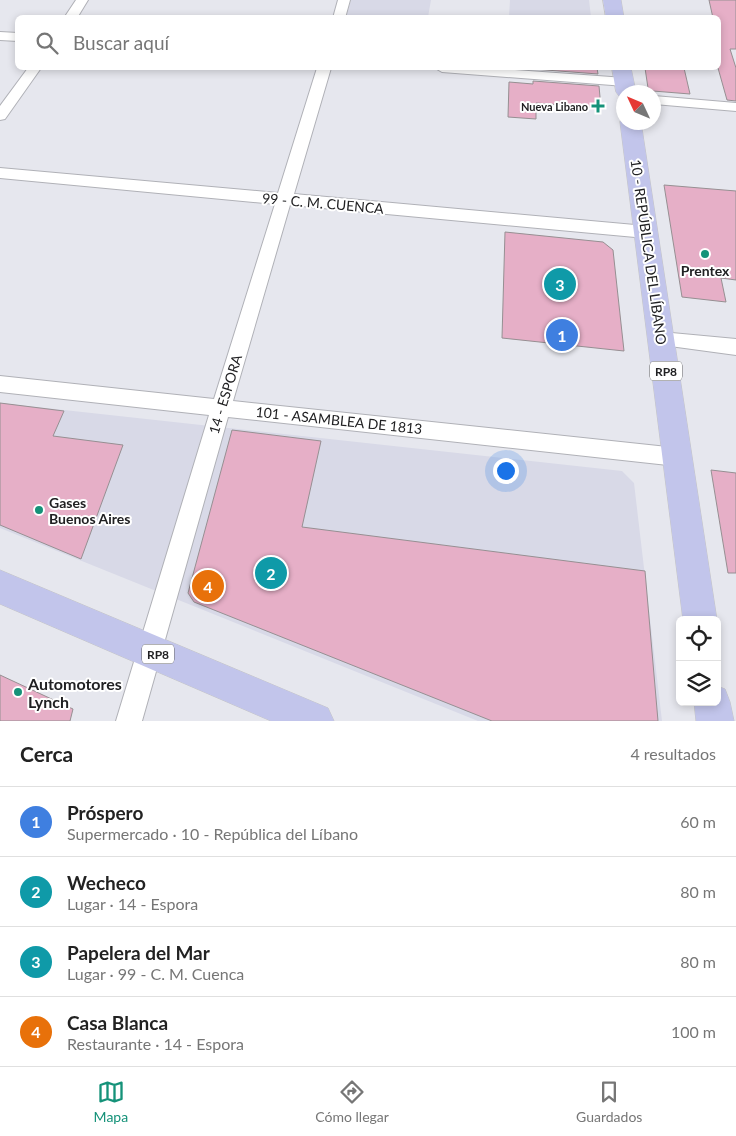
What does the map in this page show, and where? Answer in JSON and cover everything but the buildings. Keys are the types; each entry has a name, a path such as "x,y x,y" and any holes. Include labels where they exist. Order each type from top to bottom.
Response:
{"main road":[{"path":"612,0 614,15"},
{"name":"10 - REPÚBLICA DEL LÍBANO","path":"631,130 699,616"},
{"name":"RP8","path":"0,588 315,721"},
{"path":"713,706 715,721"}],"street":[{"path":"72,15 82,0"},
{"path":"340,15 344,0"},
{"path":"0,36 15,37"},
{"path":"0,116 33,70"},
{"name":"14 - ESPORA","path":"129,721 220,408 323,70"},
{"path":"472,70 624,80"},
{"path":"661,101 736,107"},
{"name":"99 - C. M. CUENCA","path":"0,173 646,232"},
{"path":"661,339 736,347"},
{"name":"101 - ASAMBLEA DE 1813","path":"0,384 678,457"}],"shaded area":[{"path":"351,0 431,0 428,15 347,15"},
{"path":"510,0 589,0 591,15 509,15"},
{"path":"0,403 622,471 634,483 662,721 478,721 0,528"}],"place":[{"name":"Nueva Libano","path":"598,106"},
{"name":"Prentex","path":"705,254"},
{"name":"Papelera del Mar","path":"560,284"},
{"name":"Próspero","path":"562,335"},
{"name":"Gases Buenos Aires","path":"39,510"},
{"name":"Wecheco","path":"271,573"},
{"name":"Casa Blanca","path":"208,586"},
{"name":"Automotores Lynch","path":"18,692"}]}
